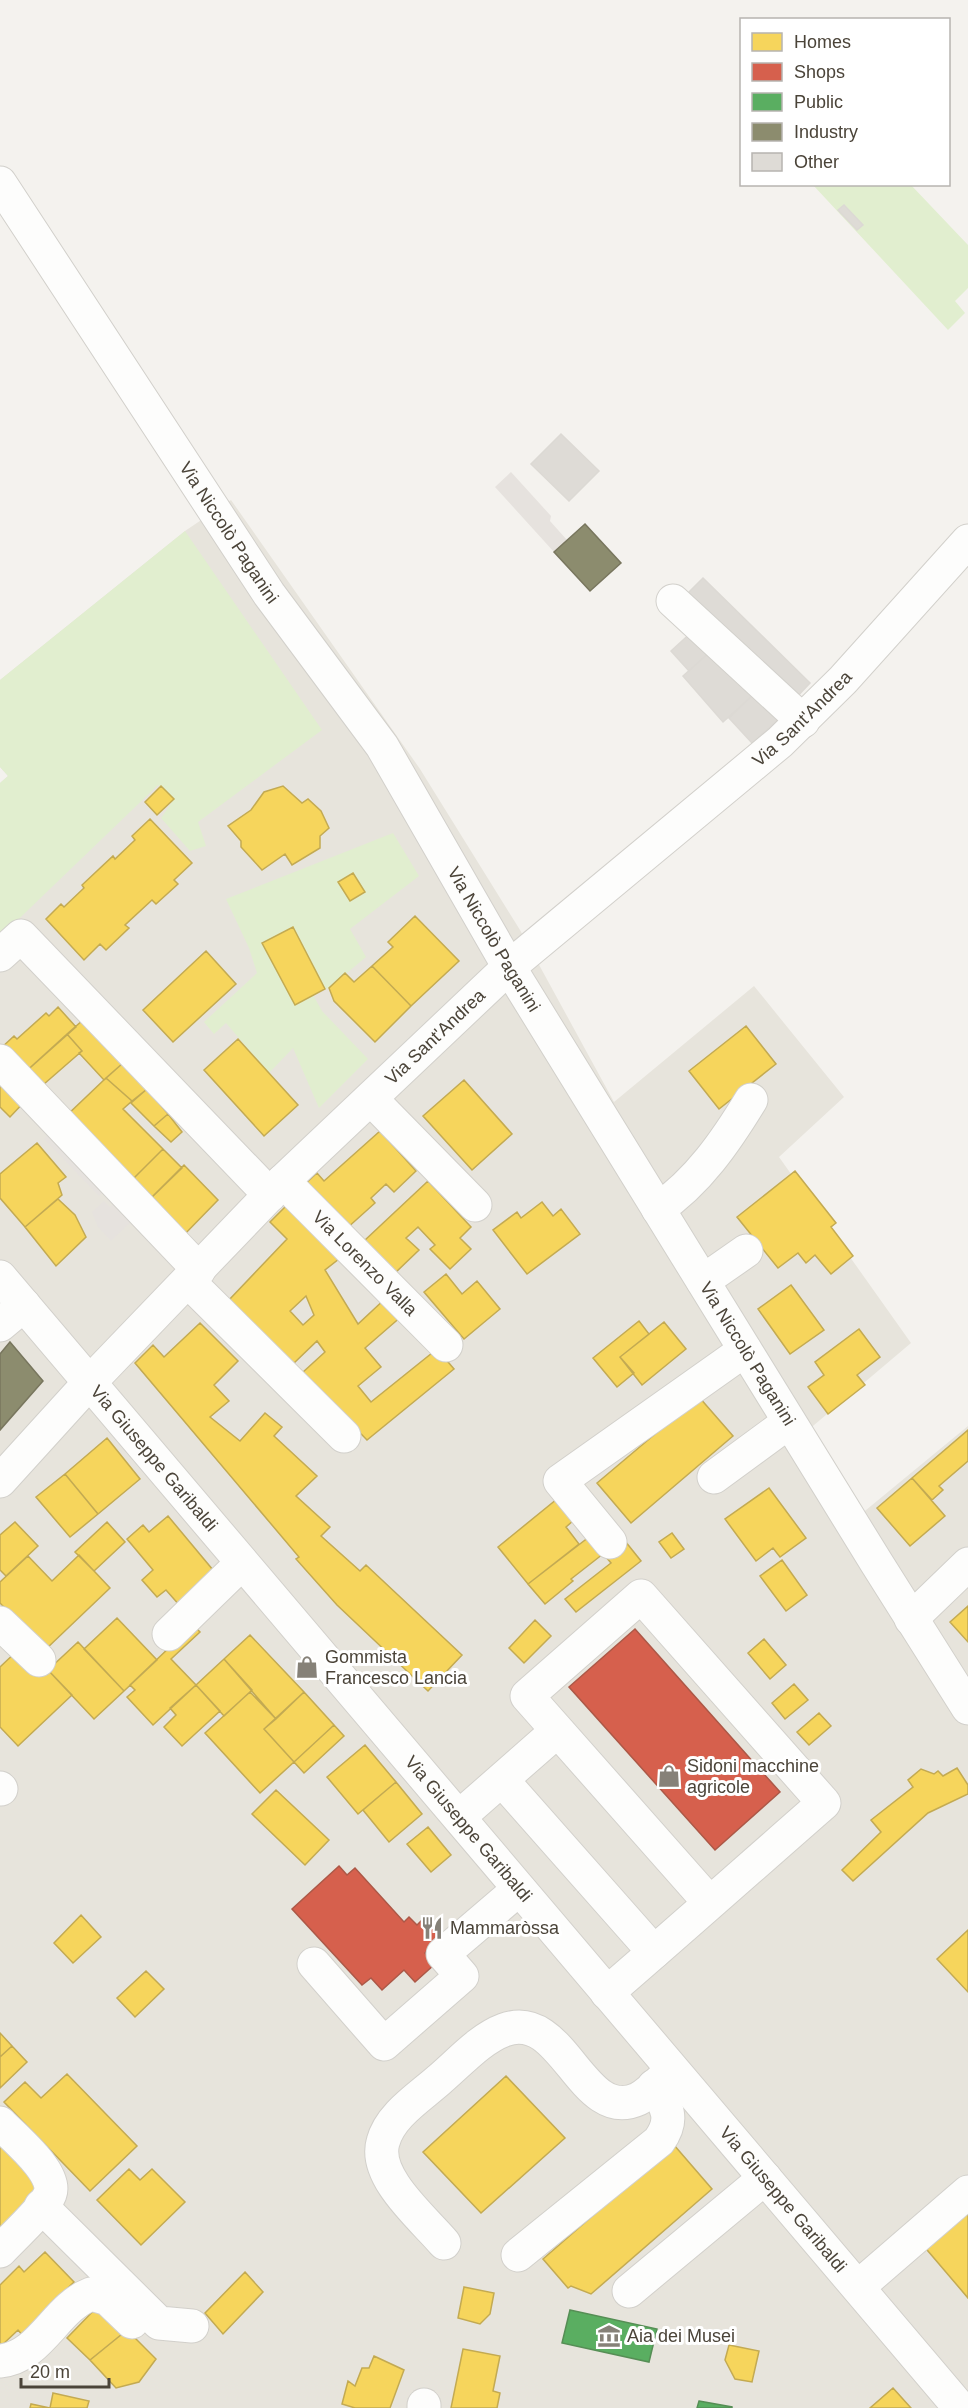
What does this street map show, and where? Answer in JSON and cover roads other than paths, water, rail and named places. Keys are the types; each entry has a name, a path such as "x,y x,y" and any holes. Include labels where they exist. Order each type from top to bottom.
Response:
{"street":[{"name":"Via Niccolò Paganini","path":"0,183 269,594 382,746 509,967 968,1708"},
{"name":"Via Sant'Andrea","path":"1,1479 89,1383 277,1188 509,967 739,777 802,721 850,672 968,541"},
{"path":"673,601 802,721"},
{"name":"Via Lorenzo Valla","path":"0,955 21,936 277,1188 446,1345"},
{"path":"0,1061 193,1276 344,1436"},
{"path":"371,1099 475,1205"},
{"path":"658,1209 678,1195 710,1160 751,1100"},
{"path":"703,1281 746,1251"},
{"name":"Via Giuseppe Garibaldi","path":"0,1277 12,1315 89,1383 608,1993 663,2078 765,2178 960,2408"},
{"path":"610,1542 560,1481 745,1350"},
{"path":"714,1477 789,1422"},
{"path":"169,1634 242,1563"},
{"path":"911,1619 968,1564"},
{"path":"608,1993 824,1803 640,1596 527,1696 710,1903"},
{"path":"0,1623 39,1660"},
{"path":"459,1818 557,1731"},
{"path":"502,1780 654,1952"},
{"path":"314,1964 384,2044 462,1976 443,1954 519,1889"},
{"path":"444,2243 386,2175 382,2160 383,2141 398,2115 482,2043 507,2029 518,2027 541,2033 596,2093 612,2102 636,2100 663,2078 669,2123 659,2140 518,2255"},
{"path":"0,2123 44,2169 51,2180 46,2197 0,2251"},
{"path":"629,2291 765,2178"},
{"path":"858,2287 968,2192"},
{"path":"46,2197 159,2323 192,2326"},
{"path":"0,2361 10,2360 28,2351 76,2300 91,2294 108,2299 132,2322"}],"place":[{"name":"Gommista Francesco Lancia","path":"307,1667"},
{"name":"Sidoni macchine agricole","path":"669,1776"},
{"name":"Mammaròssa","path":"432,1928"},
{"name":"Aia dei Musei","path":"609,2336"}]}
